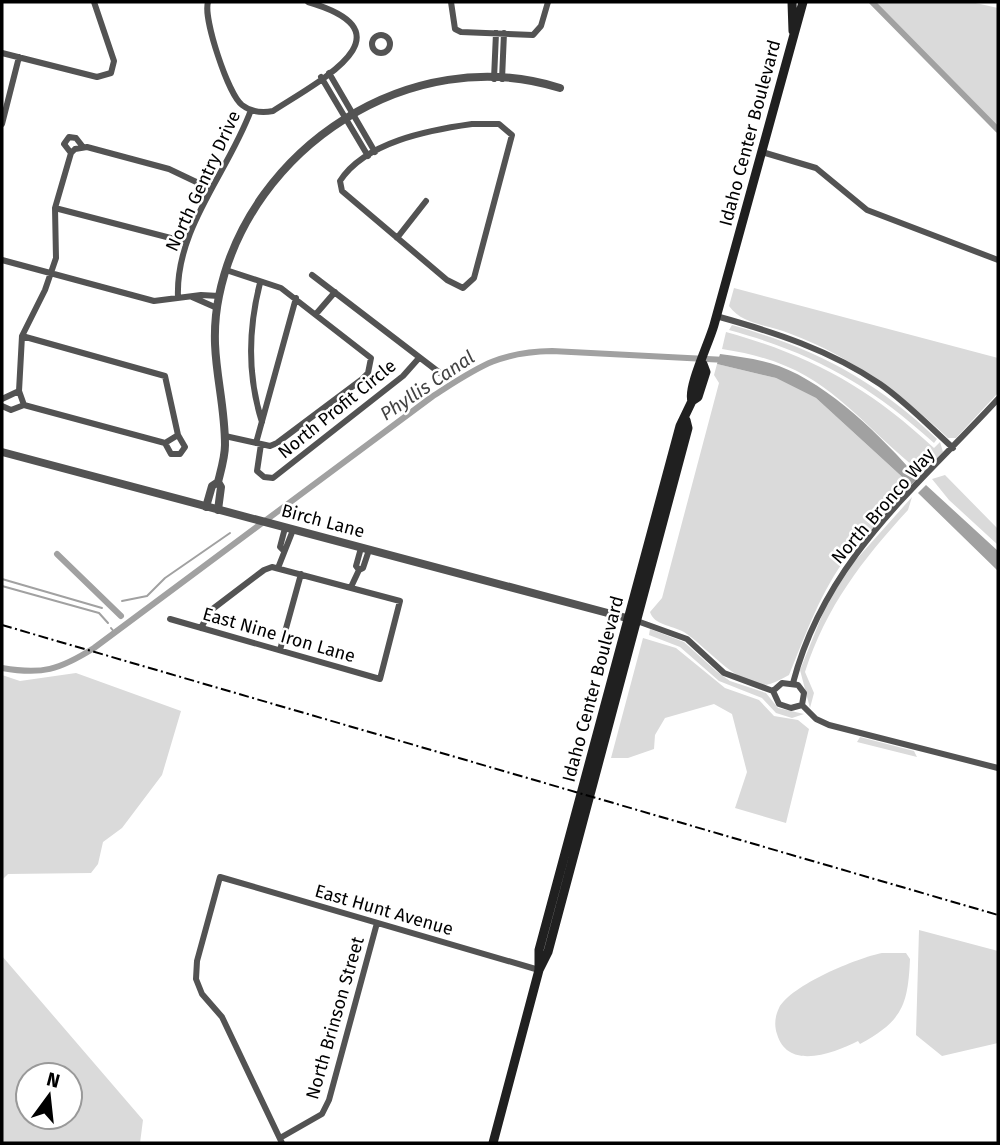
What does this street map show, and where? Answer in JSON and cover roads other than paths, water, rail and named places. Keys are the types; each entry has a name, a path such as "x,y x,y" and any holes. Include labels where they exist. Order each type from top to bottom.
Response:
{"main road":[{"name":"Idaho Center Boulevard","path":"792,2 793,33"},
{"name":"Idaho Center Boulevard","path":"493,1143 539,970 552,939 632,620 688,428 686,420 692,401 690,395 696,369 703,363 706,353 803,2"}],"street":[{"path":"2,52 97,77 111,73 114,61 94,2"},
{"path":"208,2 206,16 229,83 239,103 251,110"},
{"path":"308,2 345,15 353,24 356,42 372,43"},
{"path":"451,2 455,29 533,35 538,32 548,2"},
{"path":"496,33 498,79"},
{"path":"498,79 504,33"},
{"name":"North Gentry Drive","path":"178,298 177,273 186,242 211,189 235,152 251,110 273,111 349,60 356,42"},
{"path":"2,124 19,57"},
{"path":"329,73 368,156"},
{"path":"321,77 375,152"},
{"path":"218,510 222,487 218,482 225,436 214,365 217,308 226,270 245,222 269,186 319,135 349,115 401,91 433,83 498,79 560,88"},
{"path":"499,124 505,126 512,135 472,283 467,288 456,287 340,188 344,174 375,152 429,131 462,125 499,124"},
{"path":"71,153 64,144 69,137 76,138 83,147 169,169 211,189"},
{"path":"24,405 19,391 22,336 51,274 58,245 55,208 71,153 83,147"},
{"path":"762,152 816,168 867,210 998,260"},
{"path":"397,238 426,201"},
{"path":"55,208 186,242"},
{"path":"2,260 154,301 219,296"},
{"path":"225,436 270,446 277,443 368,373 371,358 281,288 226,270"},
{"name":"North Profit Circle","path":"312,275 440,373"},
{"path":"260,283 252,322 250,376 261,422"},
{"path":"316,314 335,292"},
{"path":"192,297 199,303 217,308"},
{"path":"258,444 261,422 296,298"},
{"path":"716,316 788,336 855,368 907,405 953,448"},
{"path":"2,406 11,410 24,405 165,443 171,454 180,454 185,447 177,435 165,376 22,336"},
{"name":"North Profit Circle","path":"258,444 257,471 264,477 273,478 403,376 419,358"},
{"path":"2,398 19,391"},
{"name":"North Bronco Way","path":"793,683 803,648 826,597 856,552 998,399"},
{"path":"165,443 177,435"},
{"name":"Birch Lane","path":"2,452 632,620"},
{"path":"206,507 212,486 218,482"},
{"path":"278,568 283,550 287,549 285,528"},
{"path":"201,628 211,611 264,570 278,568 351,587 359,570 363,568 365,549"},
{"path":"279,650 301,574"},
{"name":"East Nine Iron Lane","path":"170,619 380,679 400,601 351,587"},
{"path":"632,620 687,639 724,673 772,691 779,704 791,708 802,705"},
{"path":"772,691 782,683 793,683 804,693 802,705"},
{"path":"802,705 816,719 829,725 998,768"},
{"name":"East Hunt Avenue","path":"281,1141 222,1017 202,994 196,979 197,961 220,877 539,970"},
{"name":"North Brinson Street","path":"281,1141 322,1114 329,1100 377,923"}],"waterway":[{"path":"872,2 998,130"},
{"name":"Phyllis Canal","path":"2,668 28,671 50,669 94,648 433,396 488,363 516,355 552,351 726,360"},
{"path":"122,601 147,596 165,578 230,533"},
{"path":"57,554 121,616"},
{"path":"2,579 102,608"},
{"path":"2,586 99,613 108,623"},
{"name":"Phyllis Canal","path":"111,628 115,633"}],"railway":[{"path":"2,625 998,915"}]}
